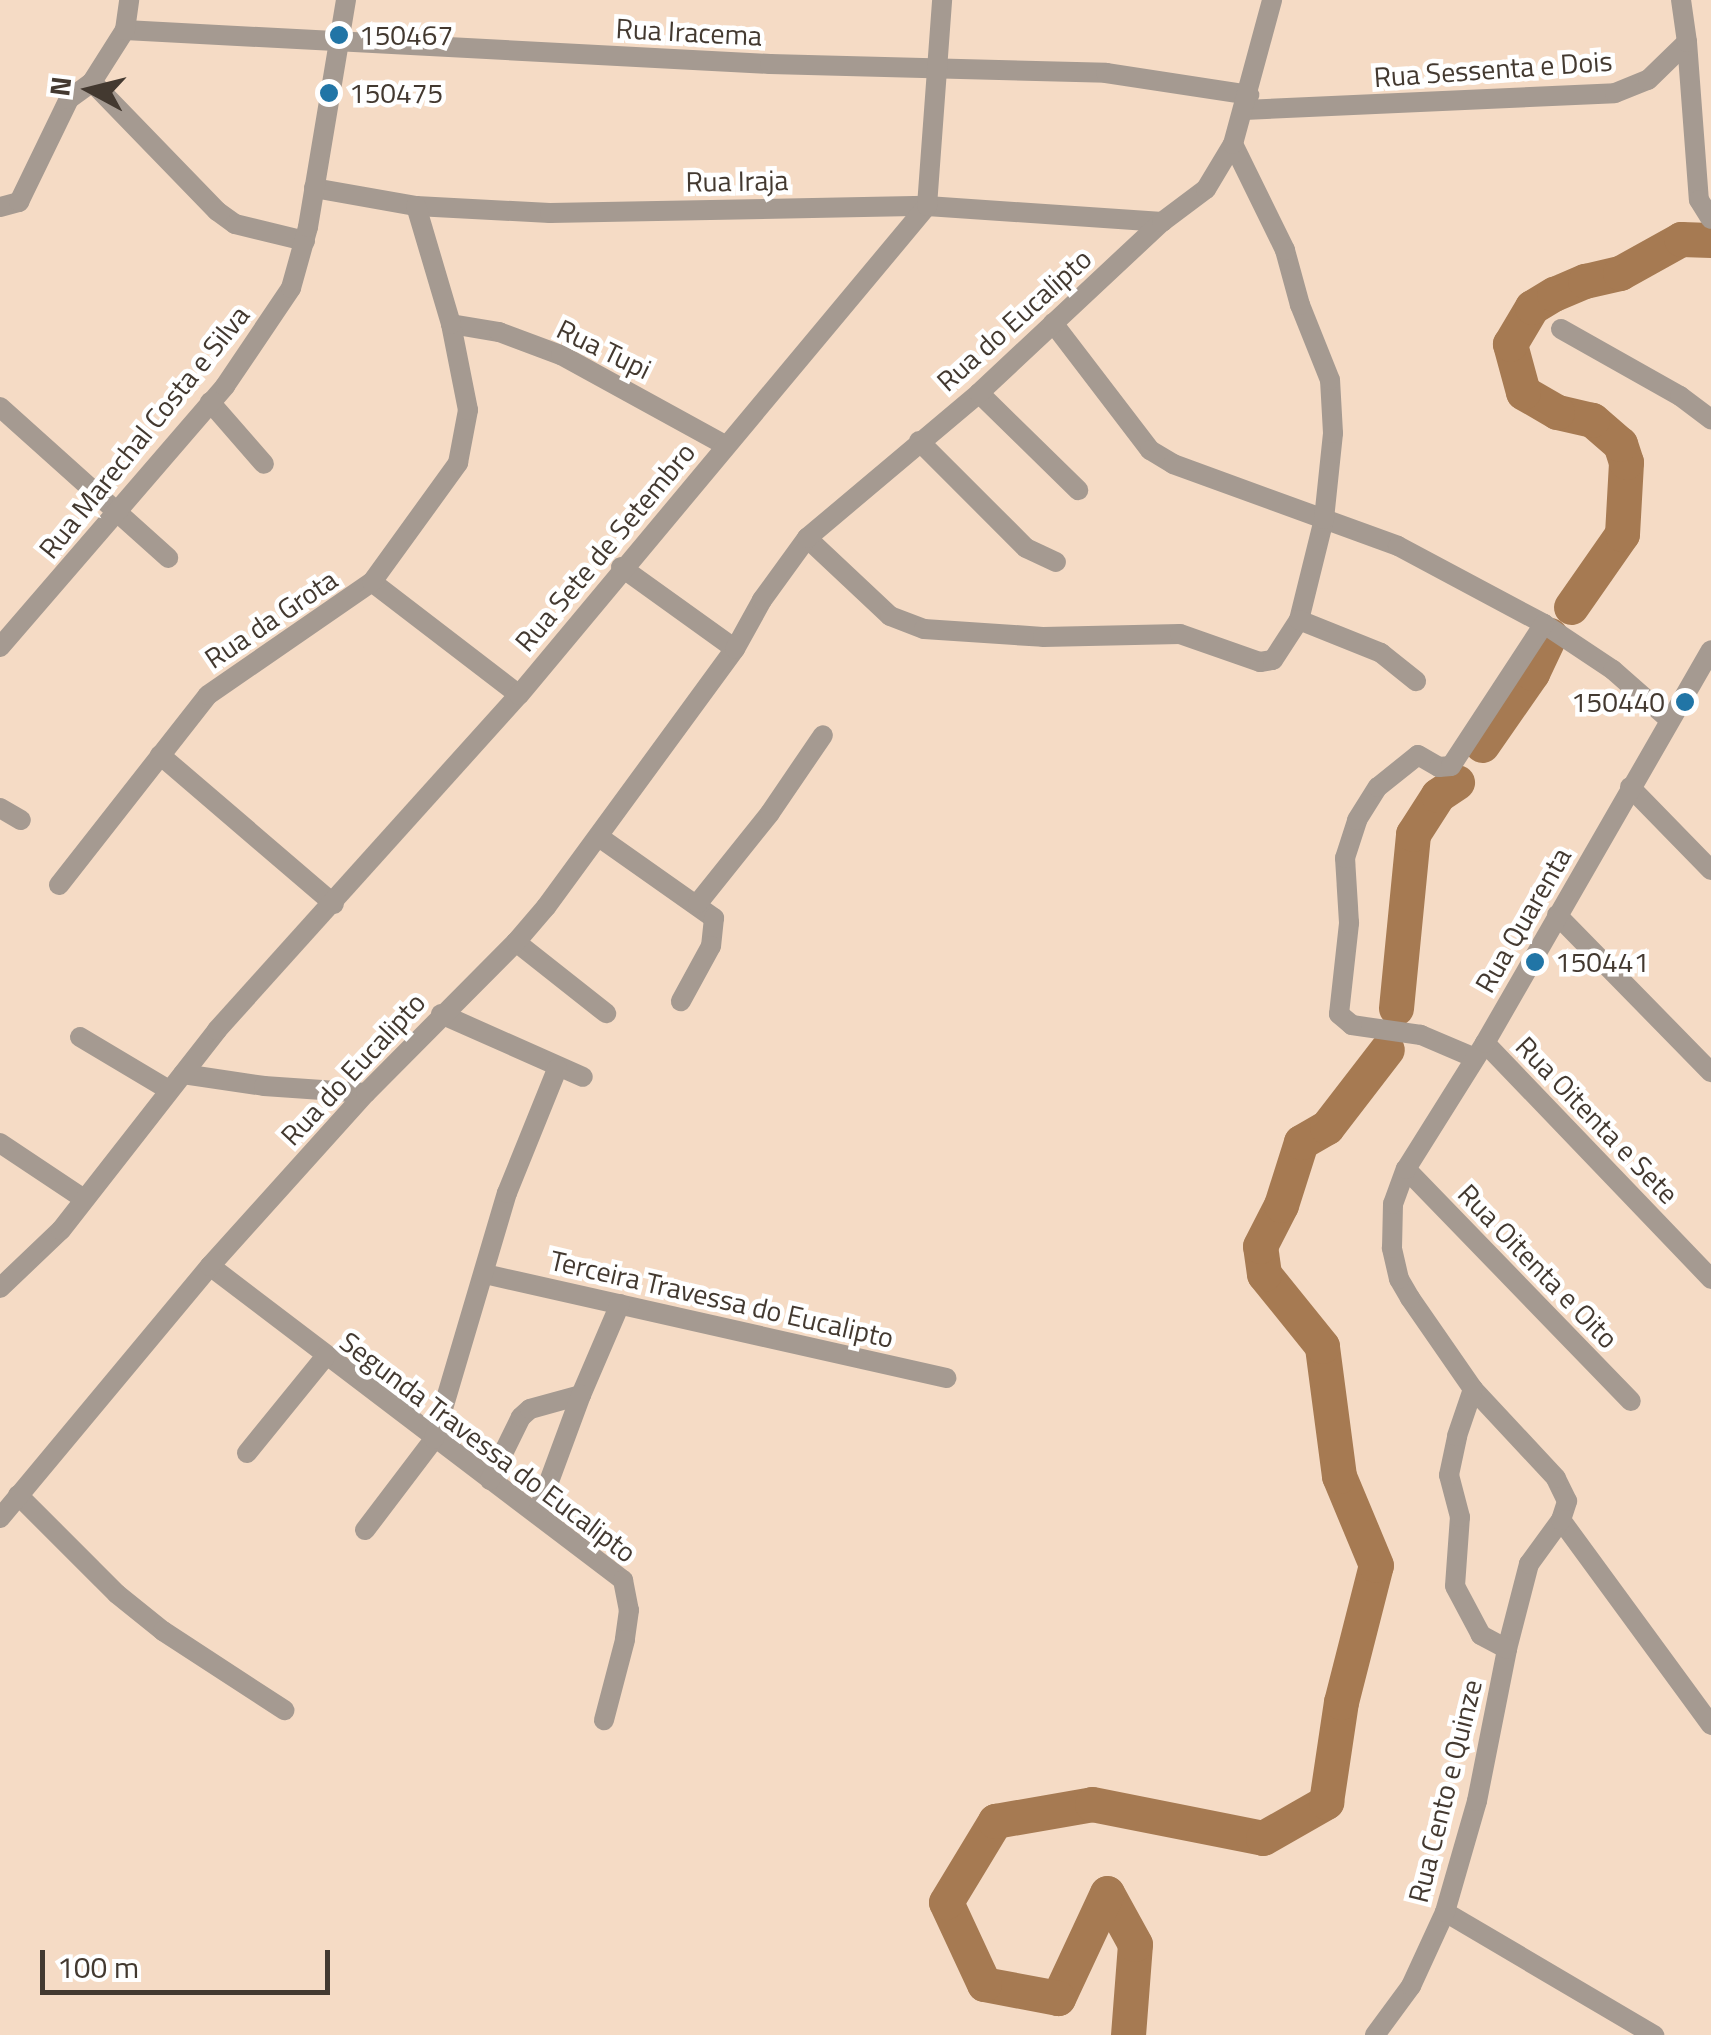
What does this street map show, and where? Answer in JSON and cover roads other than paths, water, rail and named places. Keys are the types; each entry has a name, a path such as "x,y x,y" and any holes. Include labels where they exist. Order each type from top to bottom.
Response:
{"street":[{"path":"0,207 19,202 69,99 92,82 125,30 129,0"},
{"name":"Rua Marechal Costa e Silva","path":"0,647 210,402 291,288 305,241 346,0"},
{"path":"927,206 942,0"},
{"name":"Rua do Eucalipto","path":"0,1518 210,1266 441,1014 516,942 599,837 735,649 762,600 808,538 979,392 1162,222 1206,189 1233,144 1272,0"},
{"path":"1682,0 1699,200 1711,219"},
{"name":"Rua Iracema","path":"125,30 1106,73 1247,102"},
{"name":"Rua Sessenta e Dois","path":"1247,102 1615,94 1648,80 1687,42"},
{"path":"92,82 217,211 235,224 305,241"},
{"path":"808,538 890,616 924,629 1044,636 1180,634 1268,663 1300,620 1324,519 1333,433 1330,380 1300,305 1285,250 1233,144"},
{"name":"Rua Iraja","path":"314,188 416,206 550,213 927,206 1162,222"},
{"name":"Rua da Grota","path":"58,885 218,686 372,582 458,463 468,410 451,324 416,206"},
{"name":"Rua Sete de Setembro","path":"4,1279 60,1230 217,1030 519,695 621,567 927,206"},
{"path":"1053,323 1150,450 1173,464 1398,546 1544,624 1612,670 1670,720"},
{"name":"Rua Tupi","path":"451,324 499,332 561,355 726,445"},
{"path":"1561,329 1680,396 1711,419"},
{"path":"979,392 1078,490"},
{"path":"210,402 264,464"},
{"path":"0,407 168,558"},
{"path":"918,441 1026,548 1056,562"},
{"path":"621,567 735,649"},
{"path":"372,582 519,695"},
{"path":"1300,620 1381,653 1416,681"},
{"path":"1480,1051 1421,1035 1352,1025 1339,1014 1348,936 1345,858 1367,800 1415,756 1426,757 1439,767 1450,766 1544,624"},
{"name":"Rua Quarenta","path":"1473,1389 1399,1279 1390,1220 1406,1169 1480,1051 1710,654"},
{"path":"698,903 770,814 824,735"},
{"path":"160,755 334,904"},
{"path":"1630,787 1711,870"},
{"path":"0,808 21,820"},
{"path":"599,837 709,910 715,926 711,946 681,1001"},
{"path":"1557,915 1711,1072"},
{"path":"516,942 606,1013"},
{"path":"441,1014 557,1069 583,1077"},
{"path":"80,1038 176,1082 366,1094"},
{"name":"Rua Oitenta e Sete","path":"1480,1051 1711,1279"},
{"path":"365,1530 434,1439 506,1193 557,1069"},
{"path":"0,1143 84,1199"},
{"name":"Rua Oitenta e Oito","path":"1406,1169 1631,1402"},
{"name":"Segunda Travessa do Eucalipto","path":"210,1266 325,1357 624,1580 629,1610 625,1640 604,1720"},
{"name":"Terceira Travessa do Eucalipto","path":"485,1274 946,1378"},
{"path":"537,1514 620,1304"},
{"path":"247,1454 325,1357"},
{"path":"1473,1389 1563,1489 1567,1501 1561,1520 1529,1564 1507,1649"},
{"name":"Rua Cento e Quinze","path":"1375,2035 1411,1986 1445,1912 1477,1801 1507,1649 1482,1635 1455,1586 1460,1518 1449,1476 1473,1389"},
{"path":"490,1480 521,1417 530,1409 581,1395"},
{"path":"18,1495 117,1594 164,1631 284,1710"},
{"path":"1561,1520 1711,1725"},
{"path":"1445,1912 1654,2035"}],"waterway":[{"path":"1571,607 1622,534 1626,462 1620,444 1592,420 1557,412 1523,392 1510,344 1532,307 1554,294 1620,273 1681,239 1711,240"},
{"path":"1482,745 1532,673 1550,635"},
{"path":"1396,1008 1413,834 1438,795 1457,782"},
{"path":"1128,2035 1135,1944 1107,1893 1058,1998 984,1984 946,1902 995,1821 1092,1804 1263,1838 1326,1802 1341,1702 1376,1565 1339,1476 1322,1346 1264,1274 1260,1246 1281,1205 1301,1142 1327,1127 1387,1049"}],"place":[{"name":"150467","path":"339,35"},
{"name":"150475","path":"329,93"},
{"name":"150440","path":"1685,702"},
{"name":"150441","path":"1535,962"}]}
